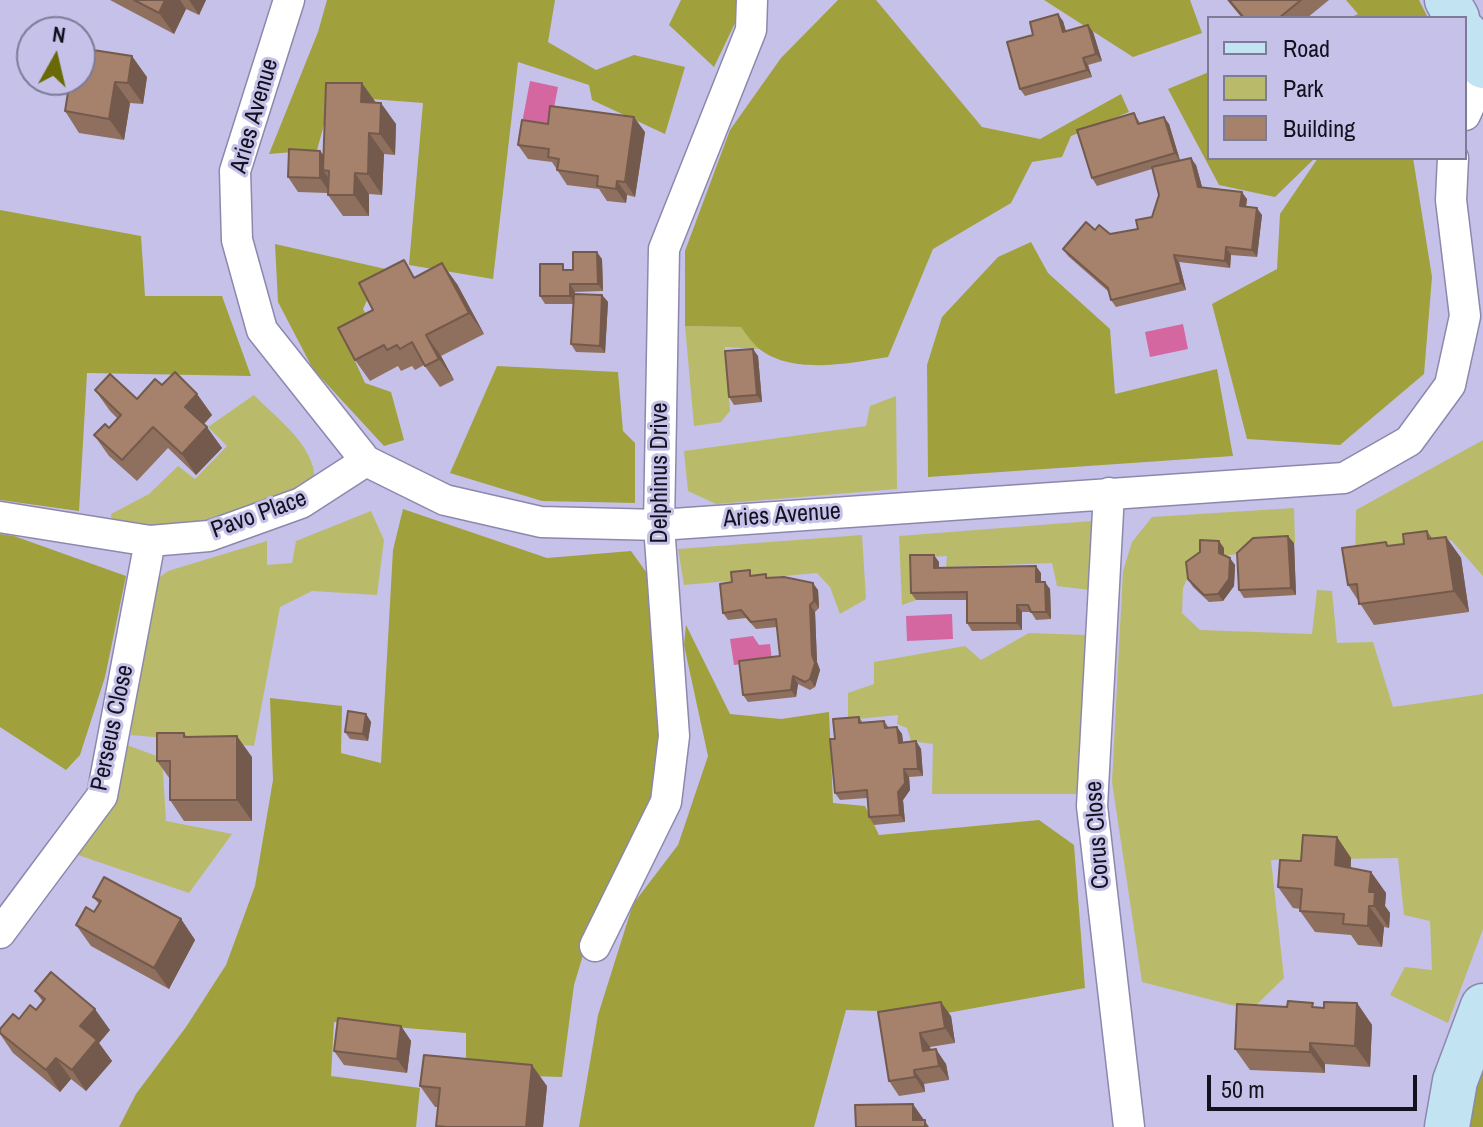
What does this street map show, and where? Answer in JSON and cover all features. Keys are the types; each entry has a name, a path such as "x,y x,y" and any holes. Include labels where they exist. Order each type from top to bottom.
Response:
{"main road":[{"path":"1467,37 1483,66"},
{"path":"1447,1127 1455,1081 1483,1006"}],"street":[{"name":"Aries Avenue","path":"289,0 235,171 237,240 262,330 366,461 445,500 541,522 659,525 1344,478 1409,441 1450,385 1465,316 1451,200 1453,160"},
{"name":"Delphinus Drive","path":"595,946 666,802 674,736 659,525 664,249 751,30 752,0"},
{"path":"1467,111 1483,75"},
{"name":"Pavo Place","path":"0,517 150,541 209,536 301,503 366,461"},
{"name":"Corus Close","path":"1109,493 1092,806 1129,1127"},
{"name":"Perseus Close","path":"0,933 102,796 150,541"}],"green space":[{"path":"685,326 741,327 759,349 725,347 730,411 721,422 694,426"},
{"path":"254,395 301,444 313,467 315,480 223,525 112,527 111,514 149,494 178,466 195,479 227,446 208,427"},
{"path":"896,396 897,489 716,504 688,491 684,451 866,426 870,406"},
{"path":"1483,440 1483,576 1451,540 1355,567 1356,510"},
{"path":"1294,508 1295,543 1275,551 1196,558 1183,588 1182,613 1200,630 1312,634 1317,590 1332,591 1337,643 1373,642 1393,707 1483,694 1483,929 1448,1023 1390,995 1405,967 1432,970 1430,921 1404,915 1398,858 1271,860 1284,978 1251,1010 1142,982 1112,782 1123,571 1132,542 1152,517"},
{"path":"371,511 384,540 377,595 312,591 280,607 254,746 131,735 136,659 149,585 168,571 267,541 267,565 292,563 296,541"},
{"path":"1092,521 1090,590 1057,586 1052,563 946,567 947,556 911,558 916,600 902,605 899,536"},
{"path":"862,535 866,599 840,614 830,587 817,573 684,585 678,549"},
{"path":"1029,633 1086,635 1079,794 932,794 933,744 911,741 907,728 897,724 898,715 848,720 848,693 874,684 874,662 965,646 981,660"},
{"path":"124,744 162,758 166,821 232,834 189,893 78,855 113,801"}],"shaded area":[{"path":"327,0 555,0 548,42 596,70 634,55 685,67 665,134 592,100 589,85 518,62 493,279 409,265 423,103 332,96 317,150 269,154 318,32"},
{"path":"681,0 746,0 714,67 669,25"},
{"path":"838,0 876,0 982,127 1040,139 1121,94 1129,112 1071,136 1062,157 1032,162 1011,203 933,249 888,357 821,365 786,362 757,347 741,327 685,326 685,251 730,130 781,58"},
{"path":"1044,0 1190,0 1202,33 1133,57"},
{"path":"1346,0 1419,0 1427,16 1354,16 1358,14"},
{"path":"1207,73 1207,160 1313,160 1275,197 1219,185 1168,89"},
{"path":"530,81 558,87 550,128 522,123"},
{"path":"1317,160 1413,160 1432,277 1424,374 1340,445 1247,439 1212,304 1277,269 1280,214"},
{"path":"0,210 141,236 145,296 222,296 251,376 87,373 79,511 0,500"},
{"path":"1031,242 1048,273 1110,329 1115,394 1217,369 1233,456 928,477 927,365 942,317 998,257"},
{"path":"275,244 399,272 369,296 363,309 376,332 349,348 365,383 391,392 404,440 384,446 313,369 278,302"},
{"path":"1183,324 1188,349 1150,357 1145,332"},
{"path":"497,366 618,372 623,431 635,443 635,503 542,501 450,473"},
{"path":"403,509 547,558 631,551 654,583 662,743 652,801 593,922 574,985 562,1077 466,1074 466,1033 334,1022 331,1076 420,1088 416,1127 119,1127 136,1094 186,1027 226,965 255,886 273,780 270,698 342,706 341,753 381,763 393,550"},
{"path":"0,534 14,536 126,576 105,677 80,755 66,770 0,727"},
{"path":"952,614 953,639 907,641 906,616"},
{"path":"686,625 730,714 781,719 829,712 833,803 865,806 879,835 1039,820 1074,845 1085,988 947,1013 846,1010 814,1127 579,1127 598,1015 633,904 678,845 708,756 684,645"},
{"path":"753,636 759,645 770,644 772,660 734,665 730,639"},
{"path":"1475,1068 1483,1069 1483,1127 1461,1127"}],"building":[{"path":"134,0 165,0 159,13"},
{"path":"1229,0 1301,0 1281,16 1242,16"},
{"path":"1058,14 1063,32 1088,25 1096,54 1083,58 1087,70 1020,89 1007,42 1033,35 1030,22"},
{"path":"96,50 132,56 128,83 115,82 109,119 65,111 67,96 96,96"},
{"path":"326,83 362,83 361,102 381,103 380,134 369,133 368,174 355,173 354,195 328,195 329,171 323,170"},
{"path":"550,106 634,117 625,182 617,181 616,189 597,186 598,176 557,170 559,159 548,157 549,149 518,145 522,120 548,124"},
{"path":"1134,113 1138,124 1164,117 1175,153 1092,178 1077,130"},
{"path":"289,149 320,151 320,178 288,177"},
{"path":"1191,158 1198,187 1242,192 1240,206 1257,208 1252,250 1226,247 1225,261 1174,255 1181,283 1111,300 1108,288 1063,249 1086,222 1095,230 1099,225 1110,234 1138,229 1136,220 1152,217 1159,195 1152,167"},
{"path":"573,252 597,252 598,284 570,284 570,296 540,296 540,264 563,264 563,270 573,270"},
{"path":"404,260 414,278 442,263 469,313 426,335 439,359 425,366 412,342 400,349 397,345 387,350 384,345 355,360 338,328 373,310 359,283"},
{"path":"574,294 602,295 600,346 571,344"},
{"path":"753,349 757,395 729,397 725,351"},
{"path":"175,372 197,394 185,407 207,427 182,454 153,427 122,460 94,435 105,424 109,428 121,415 95,390 110,374 137,399 155,379 162,385"},
{"path":"1427,531 1428,539 1446,537 1454,591 1359,604 1357,584 1348,585 1342,548 1386,542 1387,546 1404,544 1403,534"},
{"path":"1288,536 1291,588 1239,590 1237,553 1253,538"},
{"path":"1200,540 1219,541 1219,553 1230,558 1229,579 1218,594 1204,595 1188,579 1186,562 1200,552"},
{"path":"910,555 934,555 934,568 1036,566 1036,582 1045,582 1046,612 1031,612 1028,605 1017,605 1017,623 967,623 967,592 911,593"},
{"path":"750,570 750,576 766,574 766,578 784,577 813,583 814,601 810,605 815,663 810,679 805,682 793,676 791,690 743,695 739,661 780,656 776,619 751,622 741,610 723,613 720,584 732,582 731,572"},
{"path":"348,711 366,714 363,734 345,732"},
{"path":"859,717 859,723 884,721 885,728 897,727 899,743 916,741 918,769 904,769 905,783 898,792 900,815 869,817 867,790 835,793 830,739 835,739 833,719"},
{"path":"157,733 184,733 184,737 237,736 237,800 170,800 170,761 157,761"},
{"path":"1303,835 1337,837 1335,865 1371,872 1369,892 1375,892 1374,906 1369,906 1368,926 1343,924 1344,914 1300,911 1302,889 1278,887 1280,860 1301,861"},
{"path":"104,877 181,919 154,968 76,925 86,907 94,912 101,901 93,897"},
{"path":"51,972 95,1009 80,1026 97,1040 72,1070 56,1058 46,1070 0,1033 13,1014 19,1019 30,1005 36,1010 45,999 35,991"},
{"path":"1288,1001 1313,1003 1312,1007 1324,1008 1324,1002 1357,1003 1355,1046 1310,1043 1310,1052 1235,1049 1237,1004 1287,1007"},
{"path":"941,1002 945,1028 920,1033 923,1051 936,1049 939,1066 914,1070 915,1077 889,1081 878,1012"},
{"path":"338,1018 401,1026 397,1059 334,1051"},
{"path":"424,1055 532,1065 526,1127 436,1126 440,1088 420,1086"},
{"path":"913,1104 913,1120 925,1120 925,1127 856,1127 855,1105"}]}
